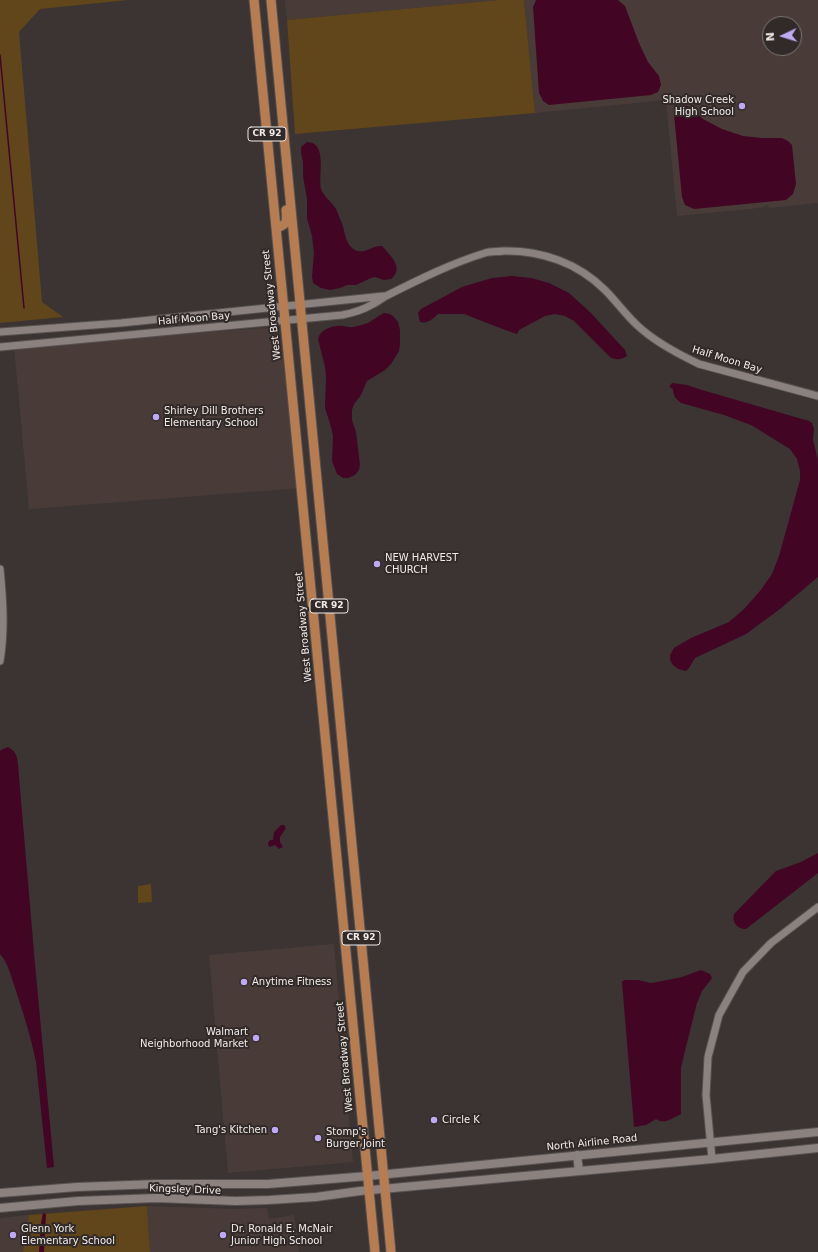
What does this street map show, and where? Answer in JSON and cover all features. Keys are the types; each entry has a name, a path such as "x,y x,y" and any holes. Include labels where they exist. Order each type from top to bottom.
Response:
{"main road":[{"name":"West Broadway Street","path":"254,0 375,1252"},
{"name":"CR 92","path":"271,0 391,1252"},
{"path":"276,228 284,226 287,220 286,202 289,181"},
{"name":"North Airline Road","path":"368,1176 818,1132"},
{"path":"369,1190 818,1148"},
{"path":"577,1155 579,1171"},
{"name":"Kingsley Drive","path":"0,1193 77,1187 157,1184 268,1184 368,1176"},
{"path":"157,1184 157,1198"},
{"name":"Kingsley Drive","path":"0,1208 78,1201 157,1198 236,1201 262,1200 369,1190"},
{"path":"21,1191 22,1205"}],"street":[{"name":"Half Moon Bay","path":"0,347 224,327 354,313 454,264 487,252 519,251 537,253 556,258 577,269 604,289 638,326 660,343 682,356 699,364 818,396"},
{"name":"Half Moon Bay","path":"0,332 121,323 386,296"},
{"path":"222,312 224,327"},
{"path":"0,569 3,622 0,661"},
{"path":"712,1159 706,1094 708,1057 719,1015 742,972 771,943 818,906"}],"shaded area":[{"path":"0,0 128,0 40,9 19,32 42,302 63,317 0,323"},
{"path":"285,0 499,0 287,20"},
{"path":"499,0 524,0 535,113 295,134 287,20"},
{"name":"Shadow Creek High School","path":"524,0 818,0 818,203 769,208 768,205 750,209 677,216 666,100 535,113"},
{"path":"536,0 618,0 625,6 648,62 659,76 661,85 658,92 651,95 549,105 543,101 539,93 533,7"},
{"path":"680,106 688,106 703,119 722,129 743,136 782,138 788,141 792,145 796,184 793,194 786,200 694,209 685,205 682,197 674,115 676,108"},
{"path":"307,142 314,143 318,148 321,161 321,189 336,209 348,243 352,248 359,251 365,251 382,246 395,262 397,270 391,279 384,280 375,277 356,285 347,285 330,290 321,288 313,283 312,276 314,253 312,236 307,218 307,199 301,153 301,147"},
{"path":"512,276 531,278 549,283 569,293 591,313 625,350 627,356 619,359 611,358 574,321 565,316 555,314 545,316 519,330 517,334 464,314 438,314 427,322 420,322 418,313 421,309 462,287 492,278"},
{"path":"384,313 390,314 398,322 400,330 399,351 391,364 385,370 367,381 361,395 354,404 352,410 352,420 356,432 360,465 359,470 355,475 348,478 343,478 337,474 332,461 333,436 325,408 325,367 318,339 321,333 328,328 339,326 358,326 368,323"},
{"name":"Shirley Dill Brothers Elementary School","path":"279,327 301,488 29,509 14,346"},
{"path":"672,383 687,385 809,421 812,423 814,429 813,440 818,460 818,577 780,609 746,634 695,658 686,671 678,669 670,660 670,655 674,648 691,638 729,622 744,609 760,591 772,574 779,556 800,480 800,471 797,459 790,449 751,425 724,415 681,403 675,397 673,389 669,387"},
{"path":"8,747 15,753 18,765 54,1167 47,1168 36,1062 27,1025 11,974 0,954 0,751"},
{"path":"281,825 284,825 286,828 280,837 280,842 283,847 279,849 275,845 270,847 268,843 270,840 273,840 274,832"},
{"path":"818,853 818,873 746,929 737,926 734,922 734,914 776,871 801,862"},
{"path":"151,884 152,902 138,903 138,886"},
{"path":"334,944 353,1162 228,1173 209,955"},
{"path":"701,970 710,974 712,978 702,991 697,1003 681,1068 681,1114 665,1121 659,1121 656,1119 646,1125 634,1127 622,982 624,980 638,980 651,983 682,977"},
{"name":"Dr. Ronald E. McNair Junior High School","path":"147,1206 233,1209 267,1208 269,1219 294,1215 299,1252 150,1252"},
{"path":"147,1206 150,1252 23,1252 29,1215"},
{"path":"43,1213 46,1214 44,1252 39,1252 41,1223"},
{"name":"Glenn York Elementary School","path":"29,1215 23,1252 0,1252 0,1218"}],"waterway":[{"path":"0,55 24,308"}],"place":[{"name":"Shadow Creek High School","path":"742,106"},
{"name":"Shirley Dill Brothers Elementary School","path":"156,417"},
{"name":"NEW HARVEST CHURCH","path":"377,564"},
{"name":"Anytime Fitness","path":"244,982"},
{"name":"Walmart Neighborhood Market","path":"256,1038"},
{"name":"Circle K","path":"434,1120"},
{"name":"Tang's Kitchen","path":"275,1130"},
{"name":"Stomp's Burger Joint","path":"318,1138"},
{"name":"Glenn York Elementary School","path":"13,1235"},
{"name":"Dr. Ronald E. McNair Junior High School","path":"223,1235"}]}
